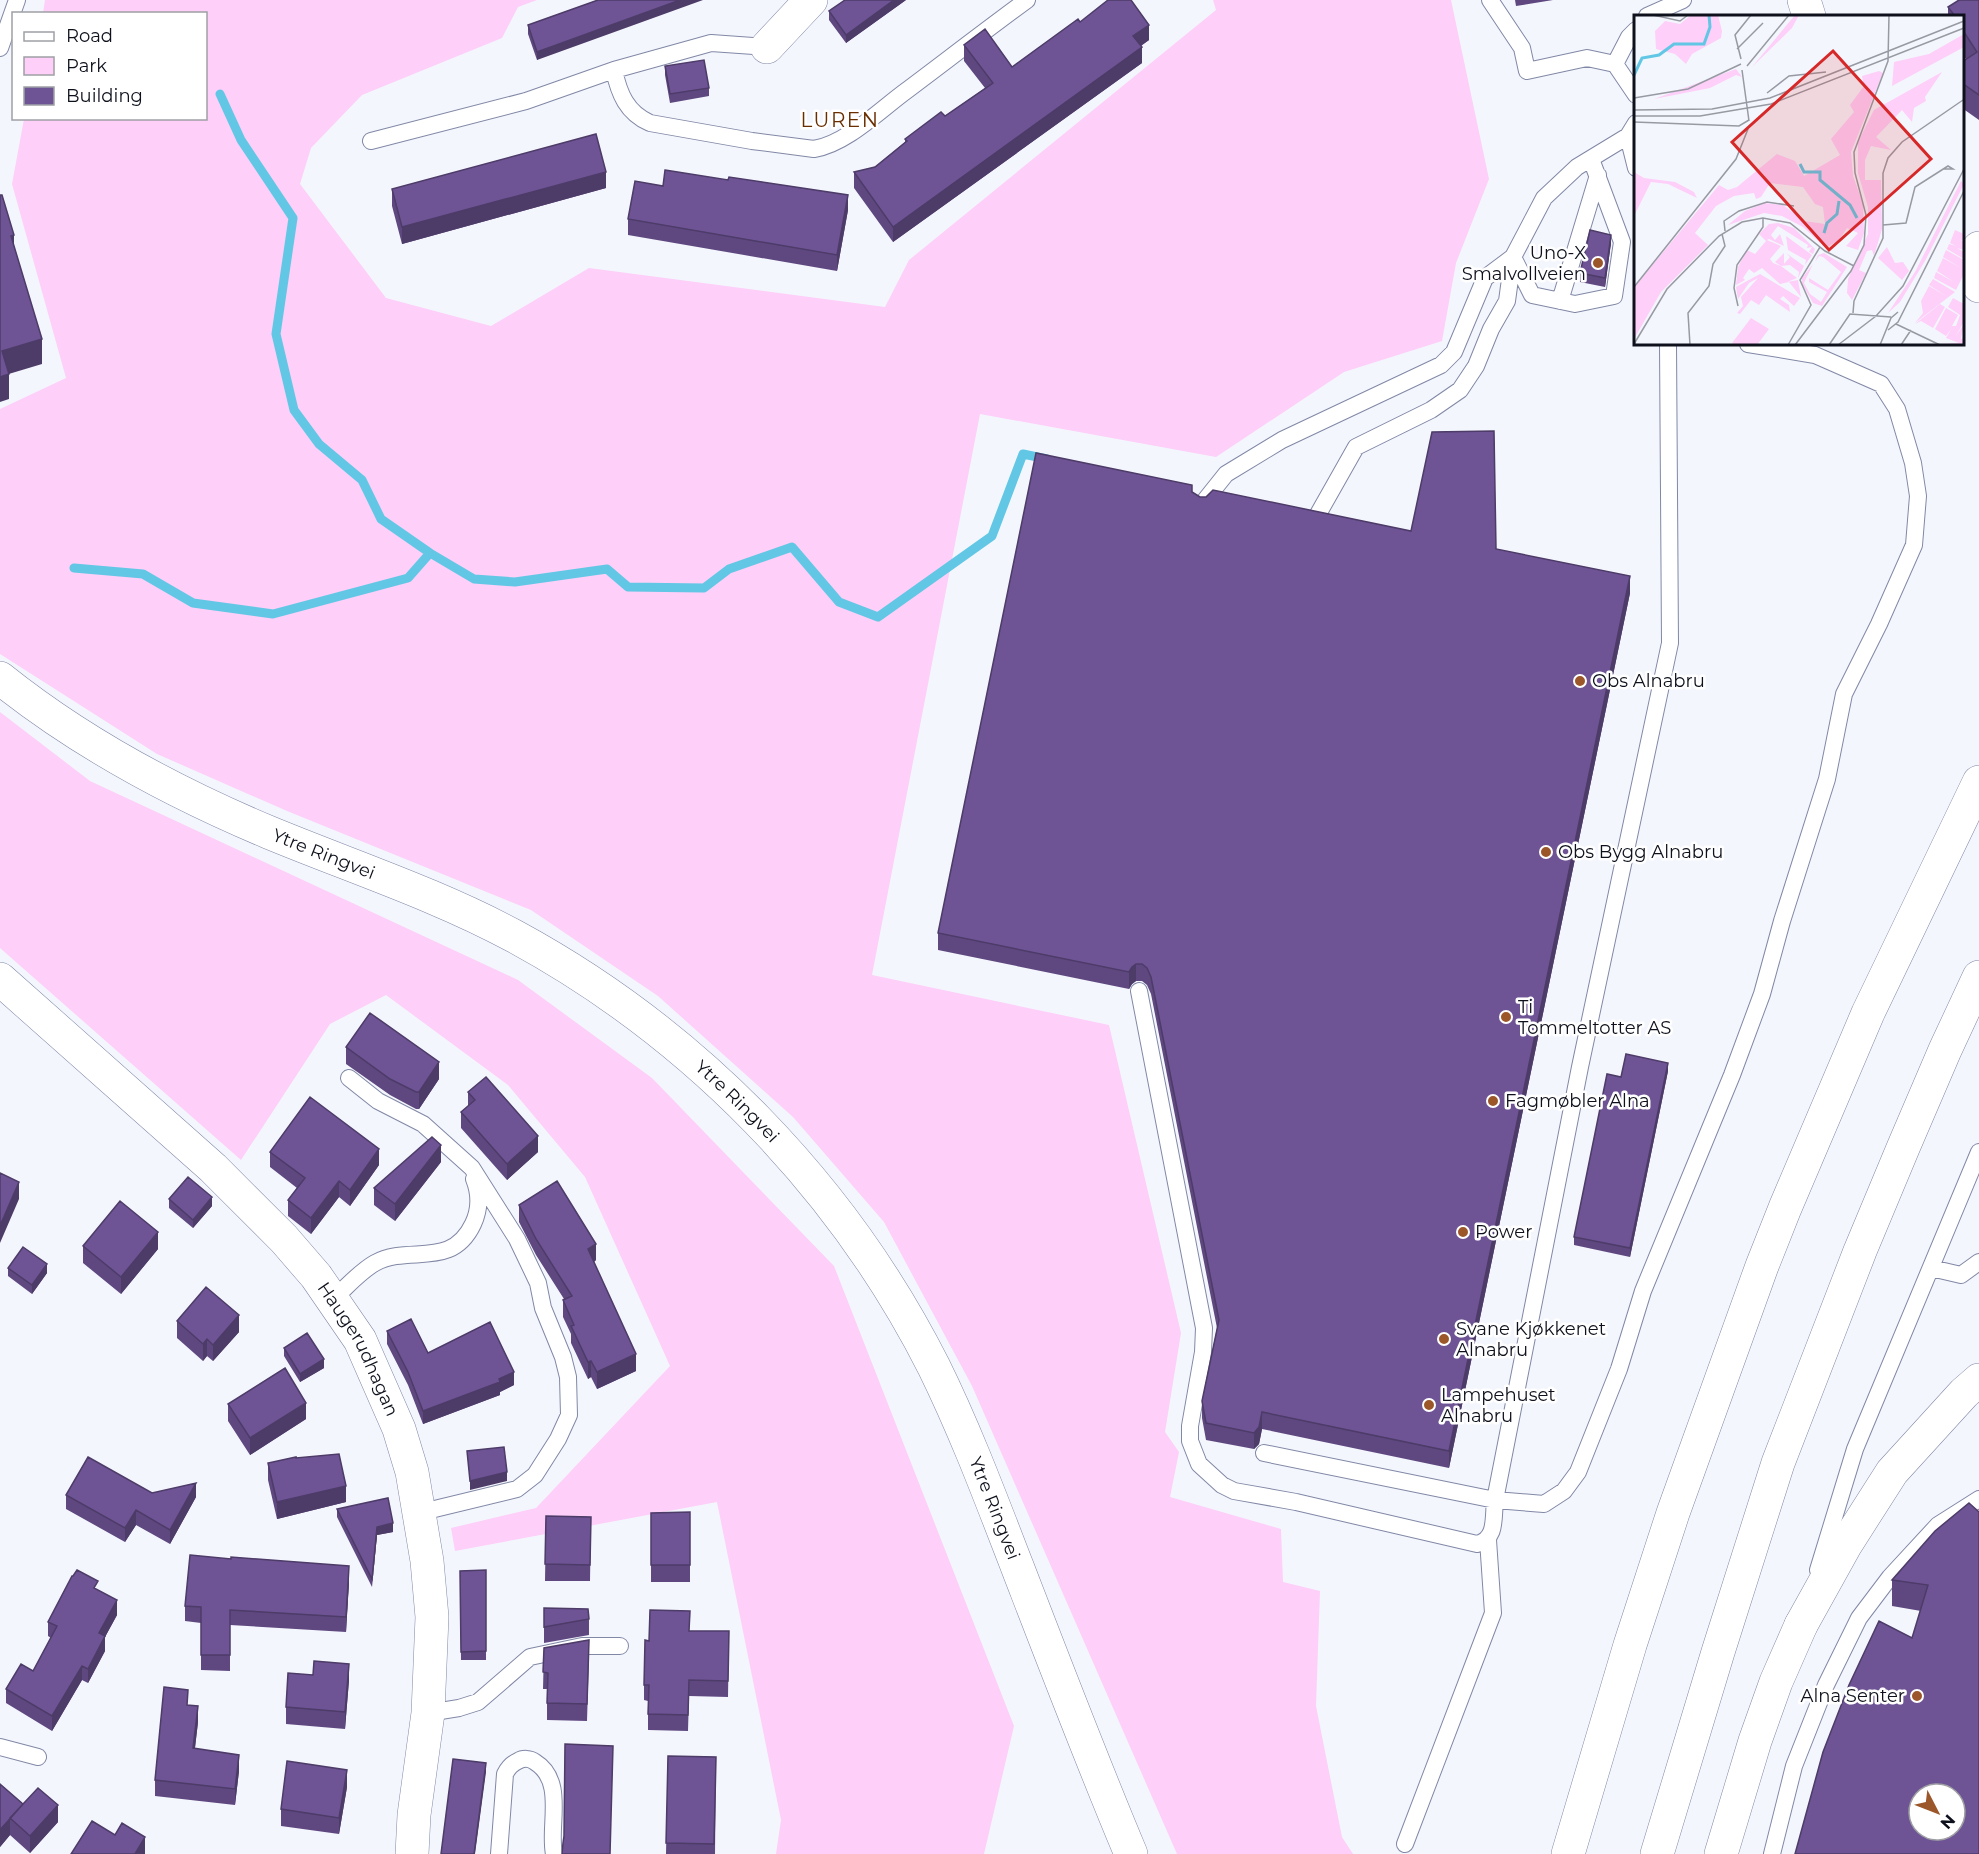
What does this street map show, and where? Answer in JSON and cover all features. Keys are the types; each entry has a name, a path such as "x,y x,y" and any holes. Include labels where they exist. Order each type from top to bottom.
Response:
{"main road":[{"path":"767,47 811,0"},
{"path":"1964,230 1979,238"},
{"name":"Ytre Ringvei","path":"0,678 84,738 133,768 266,831 425,895 512,935 558,962 630,1009 667,1038 704,1068 771,1134 859,1242 908,1319 933,1367 980,1472 1087,1749 1131,1854"},
{"path":"1568,1854 1630,1646 1713,1400 1762,1266 1868,1013 1979,782"},
{"path":"1657,1854 1778,1463 1847,1284 1903,1148 1979,978"},
{"name":"Haugerudhagan","path":"0,979 213,1168 284,1239 316,1276 360,1340 399,1429 412,1472 427,1561 432,1617 428,1713 414,1815 412,1854"},
{"path":"1720,1854 1755,1741 1776,1682 1801,1625 1846,1544 1892,1473 1964,1393 1979,1380"}],"lane":[{"path":"614,70 617,82 631,111 650,123 752,141 822,148 841,139 869,120 1026,0"},
{"path":"1490,0 1522,48 1527,70 1587,58 1615,64 1634,93"},
{"path":"1649,15 1683,0"},
{"path":"0,48 12,14"},
{"path":"1615,64 1634,31"},
{"path":"371,141 526,101 614,70 711,43 767,47"},
{"path":"1317,516 1356,447 1431,410 1460,390 1476,366 1491,329 1507,301 1513,257 1544,198 1577,167 1632,130"},
{"path":"1632,130 1634,155"},
{"path":"1513,257 1532,295 1575,304 1614,296 1622,242 1591,159"},
{"path":"1560,301 1598,175"},
{"path":"1202,504 1226,474 1282,440 1441,365 1454,352 1485,278 1513,257"},
{"path":"1264,1453 1495,1500 1544,1504 1564,1491 1578,1472 1619,1369 1643,1291 1732,1075 1762,994 1782,921 1827,779 1844,694 1914,546 1918,496 1913,463 1897,409 1881,384 1815,355 1754,345"},
{"path":"1405,1844 1493,1613 1488,1540 1491,1535 1495,1500 1580,1067 1670,643 1668,347"},
{"path":"1139,991 1204,1328 1203,1352 1190,1426 1193,1452 1199,1464 1222,1485 1234,1491 1296,1502 1477,1544 1488,1540"},
{"path":"349,1078 378,1101 423,1124 472,1168 517,1239 538,1283 543,1308 563,1357 568,1377 569,1415 558,1439 535,1475 517,1489 418,1513"},
{"path":"1801,1625 1855,1449 1979,1152"},
{"path":"332,1300 375,1263 391,1258 436,1254 453,1248 466,1236 474,1222 479,1203 476,1181 466,1163"},
{"path":"1931,1268 1961,1275 1979,1262"},
{"path":"1772,1854 1794,1766 1826,1685 1859,1618 1890,1577 1938,1525 1979,1499"},
{"path":"428,1713 478,1702 530,1657 582,1646 620,1646"},
{"path":"0,1747 38,1757"},
{"path":"499,1854 505,1774 510,1765 520,1759 527,1759 538,1764 545,1771 551,1785 554,1798 554,1854"}],"green space":[{"path":"45,0 537,0 518,7 502,38 362,95 311,148 300,184 386,298 491,326 589,268 885,307 909,260 1216,10 1213,0 1451,0 1489,179 1456,263 1442,341 1344,372 1216,457 980,414 872,975 1109,1025 1181,1333 1165,1432 1179,1452 1170,1497 1281,1529 1283,1582 1320,1591 1316,1706 1342,1837 1353,1854 1177,1854 972,1386 884,1222 793,1117 658,996 531,910 287,811 157,754 0,654 0,409 66,378 12,184 24,120 207,120 207,12 43,12"},
{"path":"0,712 90,781 518,980 652,1078 834,1266 1014,1726 984,1854 776,1854 781,1820 717,1502 455,1551 451,1528 536,1508 670,1366 585,1177 508,1085 386,995 330,1024 241,1160 0,948"}],"building":[{"path":"598,0 680,0 537,52 528,25"},
{"path":"845,0 894,0 846,35 829,11"},
{"path":"1108,0 1131,0 1149,25 1133,36 1142,47 893,227 854,172 875,167 907,141 905,139 941,112 945,116 993,83 964,45 985,29 1012,67 1078,19 1080,22"},
{"path":"1959,0 1979,0 1979,95 1964,84 1964,61 1977,52 1964,32 1964,15 1954,15 1948,7"},
{"path":"704,60 709,88 670,94 665,66"},
{"path":"596,134 606,172 402,227 392,189"},
{"path":"665,170 848,195 837,255 628,219 635,181 663,186"},
{"path":"0,195 2,195 14,235 11,236 42,339 2,351 9,374 0,377"},
{"name":"Uno-X Smalvollveien","path":"1590,230 1611,235 1605,278 1580,273"},
{"path":"1494,431 1496,549 1630,576 1449,1451 1262,1412 1259,1427 1254,1433 1206,1423 1202,1401 1219,1320 1151,977 1147,968 1142,964 1136,964 1129,972 938,933 1036,453 1192,485 1192,492 1200,497 1206,497 1213,490 1411,531 1432,432"},
{"path":"370,1013 439,1062 419,1092 390,1079 346,1047"},
{"path":"1626,1054 1668,1063 1630,1248 1574,1237 1607,1074 1621,1077"},
{"path":"486,1077 538,1136 507,1164 461,1112 475,1100 468,1092"},
{"path":"310,1097 379,1149 350,1190 339,1181 311,1218 288,1200 305,1178 270,1152"},
{"path":"432,1137 441,1145 395,1204 374,1188"},
{"path":"0,1173 19,1182 0,1226"},
{"path":"188,1177 212,1197 193,1220 169,1199"},
{"path":"557,1181 596,1244 588,1249 636,1354 597,1372 591,1361 588,1362 571,1326 574,1325 563,1300 572,1296 536,1239 519,1205"},
{"path":"120,1201 158,1232 121,1277 83,1246"},
{"path":"23,1247 47,1264 32,1285 8,1268"},
{"path":"206,1287 239,1315 213,1345 207,1339 203,1344 177,1321"},
{"path":"411,1319 428,1353 490,1322 514,1372 499,1379 500,1382 423,1411 408,1372 387,1331"},
{"path":"307,1333 324,1359 300,1374 284,1348"},
{"path":"285,1368 306,1403 250,1438 228,1404"},
{"path":"504,1447 507,1472 470,1481 467,1451"},
{"path":"339,1454 346,1486 277,1502 268,1463 296,1457"},
{"path":"88,1457 152,1493 196,1483 170,1530 136,1510 125,1528 66,1495"},
{"path":"388,1498 393,1523 377,1527 372,1579 337,1509"},
{"name":"Alna Senter","path":"1969,1503 1979,1512 1979,1854 1795,1854 1823,1752 1849,1685 1879,1621 1912,1638 1928,1585 1892,1580 1935,1531"},
{"path":"690,1512 690,1565 651,1565 651,1513"},
{"path":"546,1516 591,1517 590,1565 545,1564"},
{"path":"190,1555 349,1566 346,1617 230,1610 230,1655 201,1655 201,1607 185,1606"},
{"path":"77,1570 98,1581 94,1588 117,1600 99,1633 105,1636 88,1669 82,1666 52,1716 6,1689 21,1664 33,1671 57,1626 48,1622"},
{"path":"486,1570 486,1651 461,1652 460,1571"},
{"path":"544,1608 588,1609 589,1619 544,1627"},
{"path":"650,1610 690,1611 689,1631 729,1631 728,1681 689,1680 688,1715 648,1714 649,1685 644,1685 645,1640 649,1641"},
{"path":"589,1640 587,1704 547,1703 548,1673 543,1672 544,1648"},
{"path":"314,1661 349,1664 345,1712 286,1707 288,1673 313,1675"},
{"path":"164,1687 188,1690 187,1705 198,1706 193,1748 239,1755 235,1789 155,1780"},
{"path":"565,1744 613,1746 610,1854 562,1854"},
{"path":"668,1756 716,1757 714,1844 666,1843"},
{"path":"453,1759 486,1763 474,1854 441,1854"},
{"path":"287,1761 347,1770 339,1818 281,1809"},
{"path":"0,1784 23,1804 0,1830"},
{"path":"38,1788 58,1805 30,1836 10,1818"},
{"path":"92,1821 115,1835 122,1823 145,1837 135,1854 71,1854"}],"waterway":[{"path":"220,94 241,140 293,218 276,334 294,410 319,444 362,480 381,519 430,553"},
{"path":"74,568 143,574 193,603 273,614 408,578 430,553 474,579 515,582 607,569 628,587 704,588 729,569 792,547 839,602 878,617 992,536 1023,454 1047,459"}],"place":[{"name":"Uno-X Smalvollveien","path":"1598,263"},
{"name":"Obs Alnabru","path":"1580,681"},
{"name":"Obs Bygg Alnabru","path":"1546,852"},
{"name":"Ti Tommeltotter AS","path":"1506,1017"},
{"name":"Fagmøbler Alna","path":"1493,1101"},
{"name":"Power","path":"1463,1232"},
{"name":"Svane Kjøkkenet Alnabru","path":"1444,1339"},
{"name":"Lampehuset Alnabru","path":"1429,1405"},
{"name":"Alna Senter","path":"1917,1696"}],"district":[{"name":"LUREN","path":"840,120"}]}
